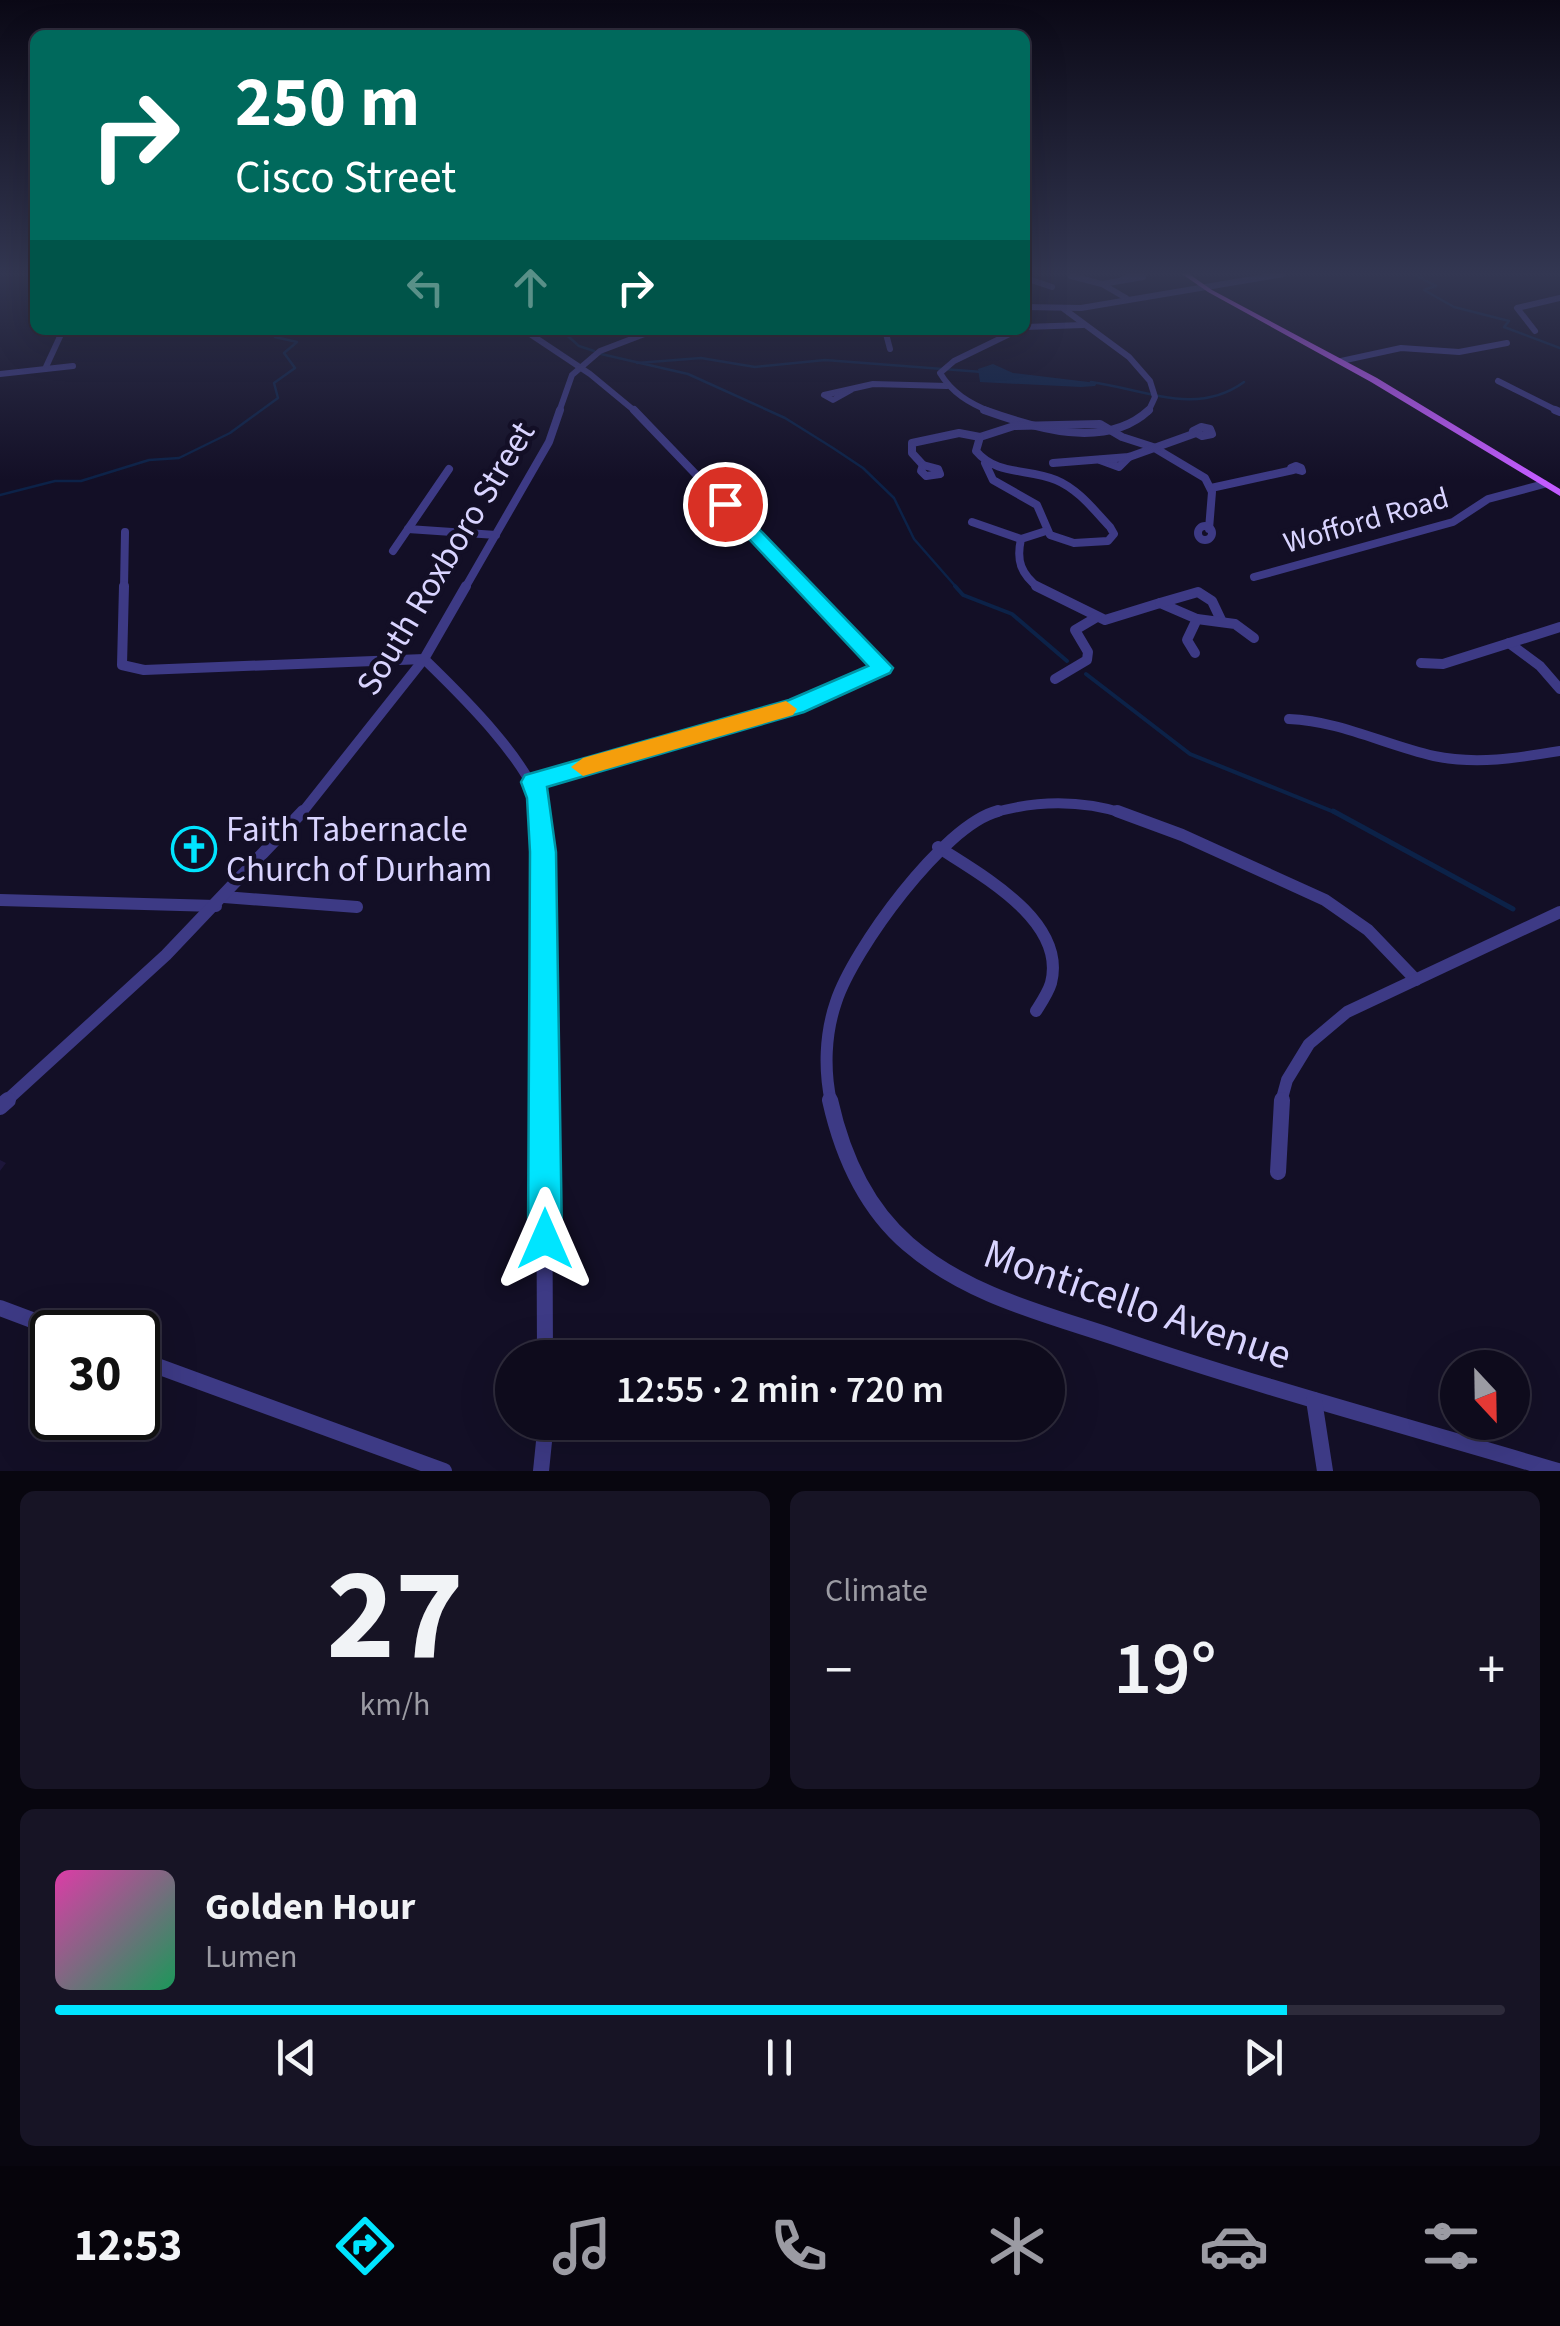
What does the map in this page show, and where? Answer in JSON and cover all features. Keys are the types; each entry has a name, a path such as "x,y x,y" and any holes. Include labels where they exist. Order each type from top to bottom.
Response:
{"main road":[{"path":"1307,343 1560,493"}],"street":[{"path":"45,370 57,343"},
{"path":"533,782 796,706 882,668 619,396 543,343"},
{"path":"579,366 619,343"},
{"path":"889,343 890,348"},
{"path":"946,386 940,376 948,366 993,343"},
{"path":"1112,430 1148,412 1154,400 1154,390 1115,343"},
{"path":"1341,361 1401,348 1460,352 1507,343"},
{"path":"0,374 73,366"},
{"name":"South Roxboro Street","path":"0,1106 220,901 323,790 424,659 554,432 570,380 579,366"},
{"path":"1498,380 1560,412"},
{"path":"851,390 880,383 946,386 984,408 1032,424"},
{"path":"924,466 912,453 912,443 959,434 980,437 993,430 1032,424 1092,422 1153,446 1195,470 1211,488 1210,529"},
{"path":"1053,464 1100,460 1119,467 1129,457 1153,446 1196,434"},
{"path":"980,437 976,451 993,480 1036,505 1046,531"},
{"path":"972,522 1020,539 1046,531 1068,541 1096,544 1108,541 1114,534 1088,503 1065,484 985,463"},
{"path":"393,551 448,469"},
{"path":"1211,488 1293,470"},
{"name":"Wofford Road","path":"1254,577 1453,522 1488,498 1544,484"},
{"path":"408,529 496,535"},
{"path":"125,532 122,666 144,670 424,659 474,709 533,782 540,798 543,852 546,1340"},
{"path":"1020,539 1019,562 1034,585 1047,595 1097,617 1112,620 1198,592 1212,601 1221,620"},
{"path":"1160,604 1197,619 1235,624 1254,638"},
{"path":"1055,680 1087,660 1088,652 1075,630 1097,617"},
{"path":"1195,653 1187,640 1197,619"},
{"path":"1421,663 1443,664 1560,627"},
{"path":"1508,643 1540,666 1560,689"},
{"path":"1289,719 1315,720 1429,755 1463,761 1498,762 1560,751"},
{"name":"Monticello Avenue","path":"1416,980 1352,918 1320,897 1161,825 1118,810 1070,801 1023,804 969,822 938,846 852,969 834,1006 829,1033 828,1090 841,1140 866,1194 900,1236 972,1288 1068,1324 1558,1471"},
{"path":"938,846 1012,899 1038,926 1049,951 1054,978 1050,995 1036,1012"},
{"path":"0,900 220,901 358,907"},
{"path":"1278,1172 1280,1106 1288,1074 1304,1047 1324,1027 1347,1012 1560,912"},
{"path":"0,1308 30,1319"},
{"path":"160,1367 444,1471"},
{"path":"1314,1400 1326,1471"},
{"path":"541,1471 544,1440"}],"water":[{"path":"993,364 1013,373 1097,383 1081,387 980,382 978,369"}],"waterway":[{"path":"0,495 55,481 81,481 149,460 179,458 230,433 278,398 274,383 295,368 284,353 296,343"},
{"path":"575,343 594,351"},
{"path":"1546,343 1560,348"},
{"path":"601,354 639,363"},
{"path":"639,363 701,358 755,367 825,360 982,372"},
{"path":"639,363 688,374 785,418 863,468 894,498 914,539 957,588"},
{"path":"1091,382 1188,399 1207,398 1244,382"},
{"path":"955,586 963,595 1012,614 1067,661"},
{"path":"1086,674 1190,754 1337,813"},
{"path":"1333,811 1337,813"},
{"path":"1337,813 1513,909"}],"slow traffic":[{"path":"583,767 786,709"}],"place":[{"name":"Faith Tabernacle Church of Durham","path":"194,849"}],"route":[{"path":"545,1239 543,852 540,798 533,782 796,706 882,668 725,504"}]}
